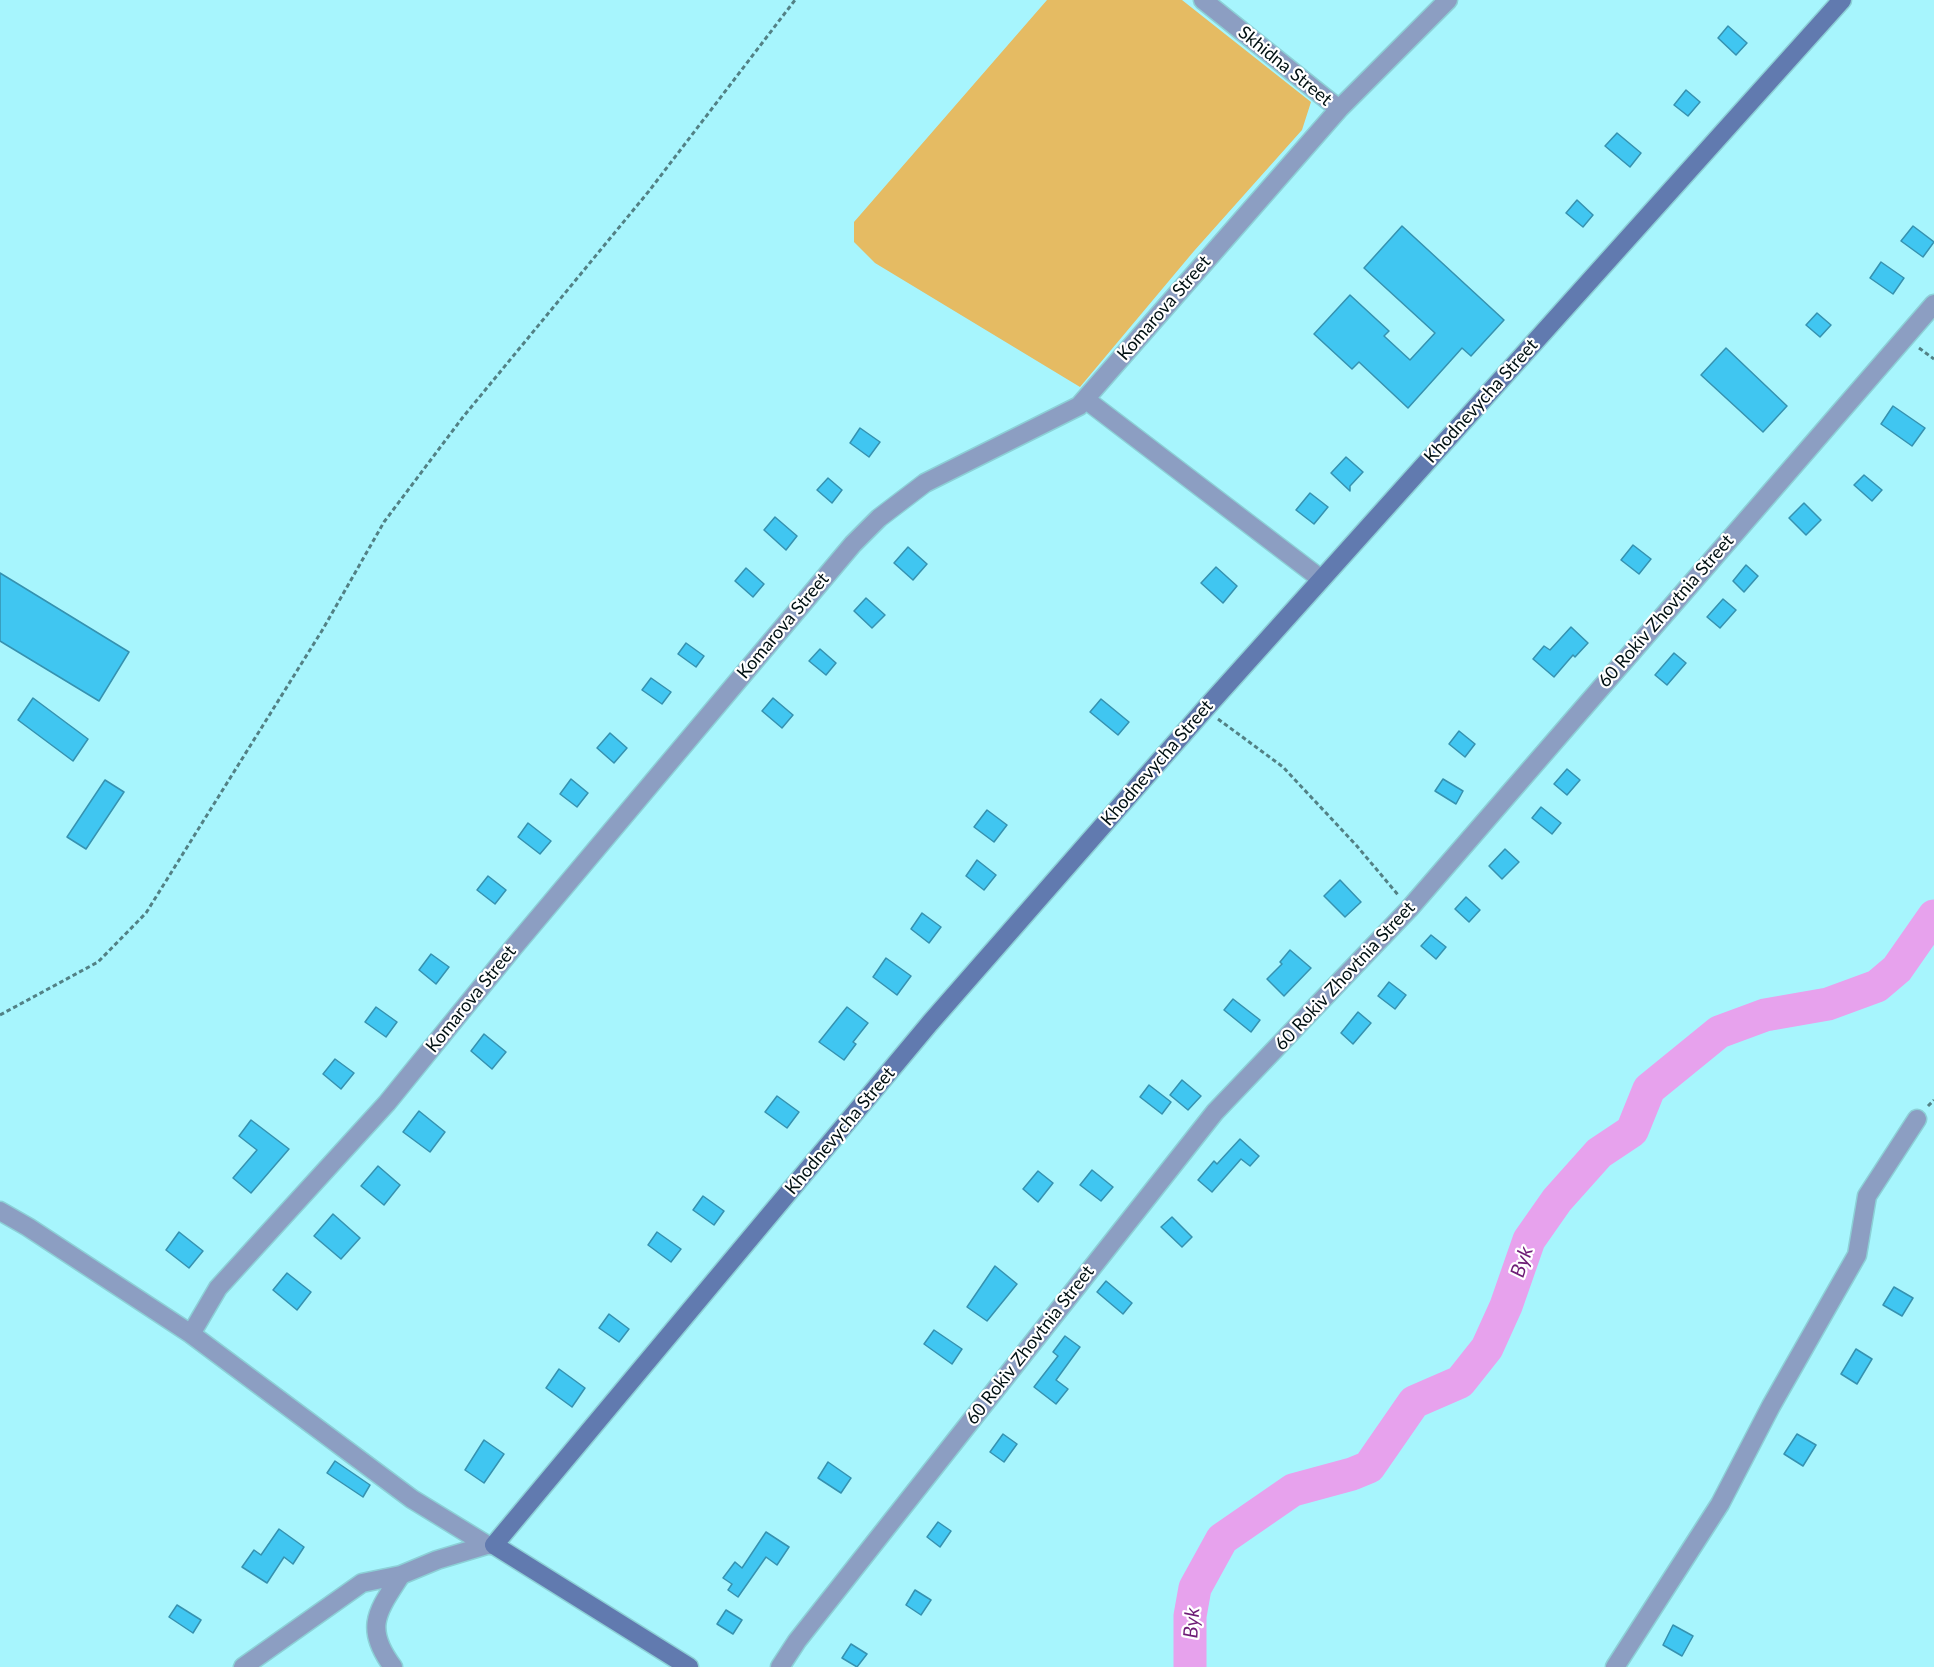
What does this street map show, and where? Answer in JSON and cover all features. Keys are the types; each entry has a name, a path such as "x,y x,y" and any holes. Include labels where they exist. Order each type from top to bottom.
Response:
{"main road":[{"name":"Khodnevycha Street","path":"491,1545 930,1023 1204,709 1842,0"},
{"path":"491,1545 689,1667"}],"street":[{"name":"Skhidna Street","path":"1203,0 1339,108"},
{"name":"Komarova Street","path":"191,1334 218,1288 387,1103 513,948 853,544 879,518 925,483 1079,406 1339,108 1448,0"},
{"name":"60 Rokiv Zhovtnia Street","path":"780,1667 812,1623 1215,1112 1409,909 1934,304"},
{"path":"1084,399 1321,579"},
{"path":"1615,1667 1720,1504 1771,1406 1857,1255 1867,1196 1917,1119"},
{"path":"0,1211 191,1334 412,1499 491,1545"},
{"path":"243,1667 362,1583 401,1575 436,1560 491,1545"},
{"path":"393,1667 380,1644 376,1624 381,1604 401,1575"}],"path":[{"path":"0,1015 98,963 146,913 323,629 384,522 463,417 649,191 795,0"},
{"path":"1204,709 1282,767 1356,845 1409,909"}],"shaded area":[{"path":"1047,0 1182,0 1311,102 1302,130 1194,251 1080,387 875,263 854,242 854,222"}],"building":[{"path":"1728,26 1747,43 1736,55 1718,38"},
{"path":"1686,90 1700,102 1688,116 1674,105"},
{"path":"1617,133 1641,153 1630,167 1605,146"},
{"path":"1577,200 1593,215 1583,227 1566,213"},
{"path":"1402,226 1504,320 1471,356 1462,348 1408,408 1359,362 1352,369 1314,334 1350,295 1389,331 1384,336 1410,360 1435,333 1364,268"},
{"path":"1913,226 1934,242 1923,257 1901,241"},
{"path":"1881,262 1904,278 1893,294 1870,278"},
{"path":"1817,313 1831,325 1820,337 1806,325"},
{"path":"1726,348 1787,406 1763,432 1701,375"},
{"path":"1893,406 1925,428 1912,446 1881,424"},
{"path":"860,428 880,442 869,457 850,443"},
{"path":"1346,457 1363,472 1350,486 1350,491 1331,473"},
{"path":"1864,475 1882,490 1872,501 1854,485"},
{"path":"828,478 842,490 832,503 817,490"},
{"path":"1310,493 1328,507 1314,524 1296,510"},
{"path":"1804,503 1821,520 1806,535 1789,518"},
{"path":"775,517 797,536 786,550 764,530"},
{"path":"1633,545 1651,559 1639,574 1621,560"},
{"path":"908,547 927,564 913,580 894,563"},
{"path":"1746,565 1758,576 1744,592 1733,581"},
{"path":"1216,567 1237,586 1223,603 1201,583"},
{"path":"746,568 764,584 753,597 735,581"},
{"path":"0,573 129,652 99,701 0,641"},
{"path":"866,598 885,615 872,628 854,611"},
{"path":"1723,599 1736,610 1720,628 1707,617"},
{"path":"1571,627 1588,643 1575,657 1573,655 1554,677 1533,659 1544,646 1550,650"},
{"path":"686,643 704,656 696,667 678,654"},
{"path":"820,649 836,663 826,675 809,661"},
{"path":"1674,653 1686,663 1667,685 1655,675"},
{"path":"651,678 671,692 662,704 642,690"},
{"path":"33,698 88,739 73,761 18,720"},
{"path":"773,698 793,715 782,728 762,711"},
{"path":"1101,699 1129,722 1118,735 1090,712"},
{"path":"1459,731 1475,744 1465,757 1449,744"},
{"path":"610,733 627,748 614,763 597,748"},
{"path":"1567,769 1580,780 1567,795 1554,784"},
{"path":"571,779 588,793 577,807 560,794"},
{"path":"1443,779 1463,791 1456,804 1435,791"},
{"path":"105,780 124,792 86,849 67,837"},
{"path":"1541,807 1561,823 1552,834 1532,818"},
{"path":"987,810 1007,825 994,842 974,827"},
{"path":"528,823 551,841 540,854 518,837"},
{"path":"1505,849 1519,862 1502,879 1489,866"},
{"path":"977,860 996,875 984,890 966,876"},
{"path":"488,876 506,890 495,904 477,890"},
{"path":"1340,880 1361,902 1345,917 1324,896"},
{"path":"1466,897 1480,910 1469,922 1455,909"},
{"path":"922,913 941,927 929,943 911,929"},
{"path":"1431,935 1446,947 1436,959 1421,946"},
{"path":"1290,950 1311,968 1284,996 1267,979 1282,964 1280,962"},
{"path":"431,954 449,967 436,984 419,970"},
{"path":"886,958 911,976 897,995 873,977"},
{"path":"1389,982 1406,995 1395,1009 1378,996"},
{"path":"1233,999 1260,1020 1251,1032 1224,1010"},
{"path":"376,1007 397,1022 386,1037 365,1022"},
{"path":"847,1007 868,1023 853,1042 856,1044 844,1060 819,1042"},
{"path":"1358,1012 1371,1023 1353,1044 1341,1033"},
{"path":"484,1034 506,1052 492,1069 471,1051"},
{"path":"335,1059 354,1073 341,1089 323,1074"},
{"path":"1182,1080 1201,1096 1188,1110 1170,1095"},
{"path":"1149,1085 1171,1102 1162,1114 1140,1097"},
{"path":"777,1096 799,1112 787,1128 765,1112"},
{"path":"419,1111 445,1132 430,1152 403,1132"},
{"path":"251,1120 289,1149 251,1193 233,1178 257,1150 239,1136"},
{"path":"1240,1139 1259,1156 1250,1166 1241,1159 1212,1192 1198,1180 1214,1161 1217,1164"},
{"path":"378,1166 400,1185 384,1205 361,1186"},
{"path":"1092,1170 1113,1187 1101,1201 1080,1185"},
{"path":"1038,1171 1053,1183 1038,1202 1023,1189"},
{"path":"703,1196 724,1211 714,1225 693,1210"},
{"path":"333,1214 360,1238 341,1259 314,1236"},
{"path":"1172,1217 1192,1237 1182,1247 1161,1227"},
{"path":"179,1232 203,1251 189,1268 166,1250"},
{"path":"657,1232 681,1249 671,1262 648,1245"},
{"path":"995,1266 1017,1284 987,1321 967,1307"},
{"path":"287,1273 311,1292 297,1310 273,1290"},
{"path":"1106,1281 1132,1303 1123,1314 1097,1292"},
{"path":"1894,1287 1913,1298 1902,1316 1883,1305"},
{"path":"609,1314 629,1329 619,1342 599,1328"},
{"path":"934,1330 962,1349 952,1364 924,1344"},
{"path":"1065,1336 1080,1347 1056,1380 1068,1389 1056,1404 1034,1387 1058,1356 1053,1352"},
{"path":"1856,1349 1872,1359 1857,1384 1841,1374"},
{"path":"559,1369 585,1388 572,1407 546,1388"},
{"path":"1003,1434 1017,1444 1004,1462 990,1452"},
{"path":"1797,1434 1816,1445 1803,1466 1784,1454"},
{"path":"484,1440 504,1454 484,1483 465,1470"},
{"path":"335,1461 370,1485 363,1497 327,1473"},
{"path":"828,1462 851,1478 841,1493 818,1478"},
{"path":"938,1522 951,1531 940,1547 927,1537"},
{"path":"279,1529 304,1547 293,1564 284,1557 267,1583 242,1567 254,1550 261,1555"},
{"path":"766,1532 789,1547 777,1565 766,1557 738,1597 728,1590 732,1584 723,1578 735,1562 742,1568"},
{"path":"915,1590 931,1600 921,1615 906,1605"},
{"path":"177,1605 201,1620 193,1633 169,1617"},
{"path":"726,1610 742,1620 733,1634 717,1624"},
{"path":"1673,1625 1693,1636 1682,1656 1663,1645"},
{"path":"851,1644 867,1654 857,1667 842,1658"}],"waterway":[{"name":"Byk","path":"1190,1667 1190,1616 1195,1588 1222,1539 1293,1490 1369,1467 1414,1402 1460,1382 1487,1348 1506,1306 1529,1240 1557,1200 1599,1153 1632,1131 1649,1089 1719,1032 1765,1015 1828,1004 1877,986 1897,969 1934,916"}]}
